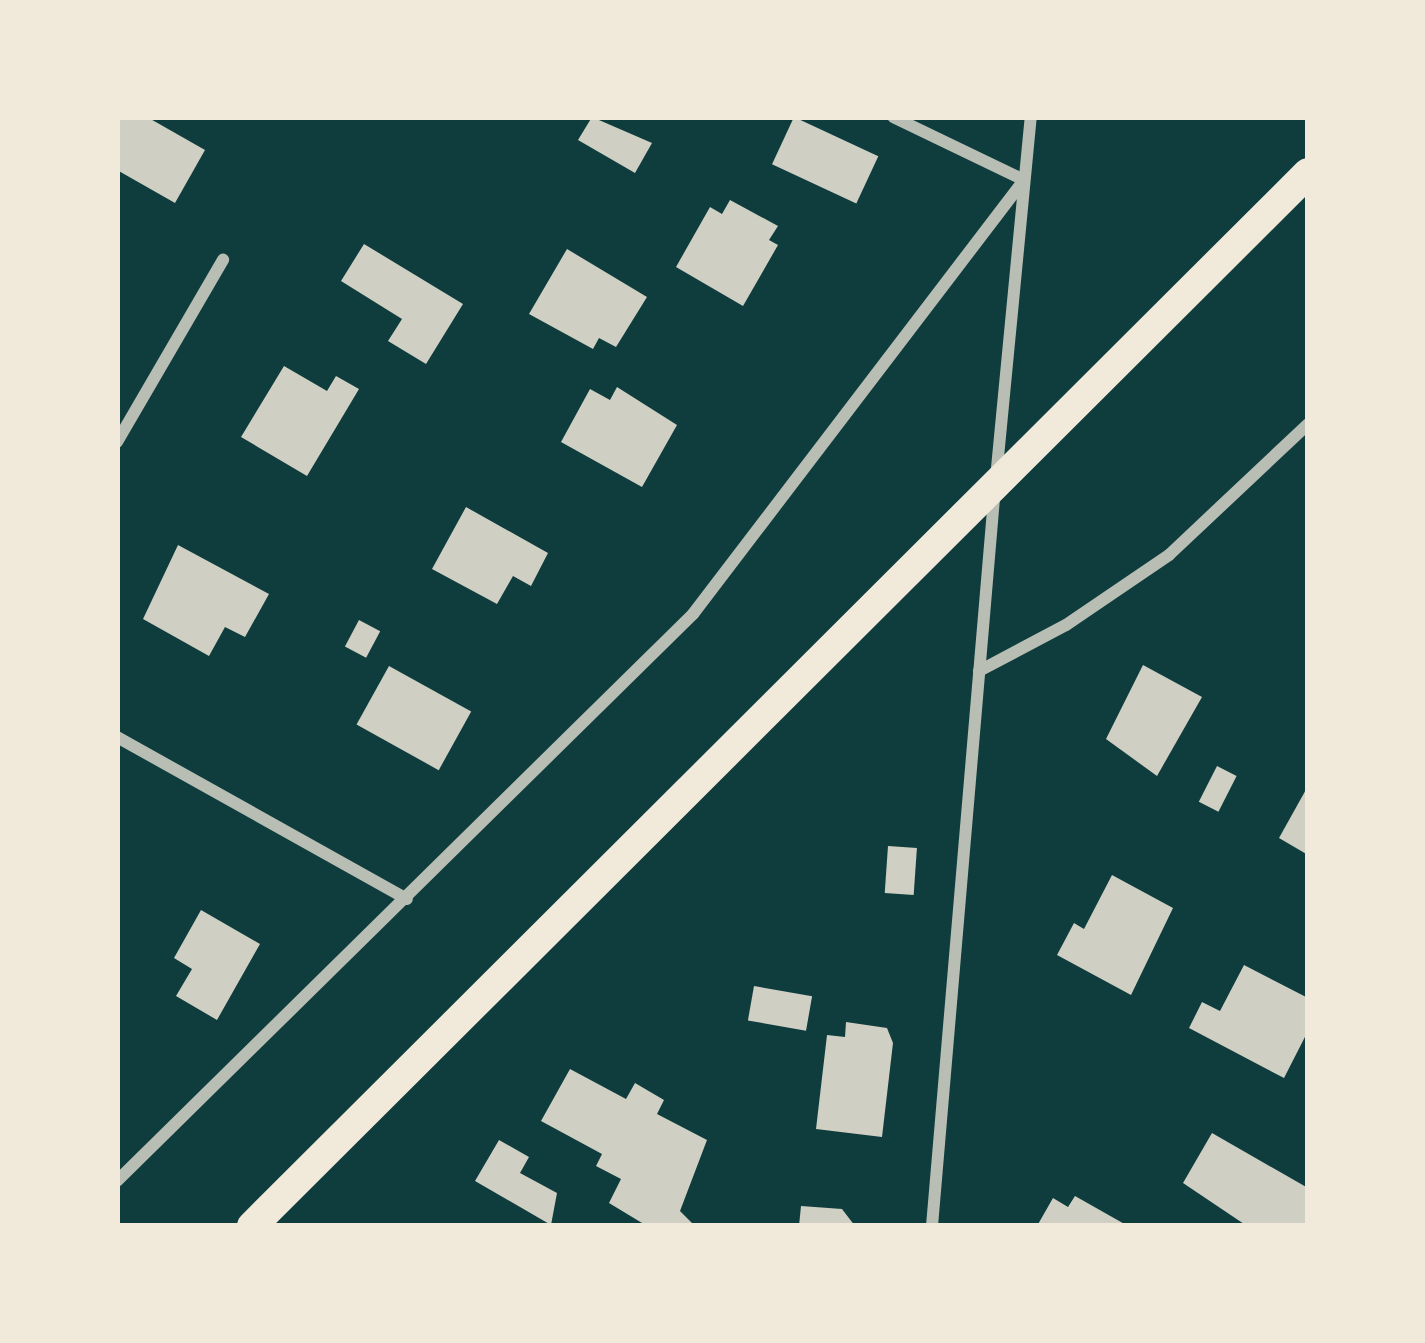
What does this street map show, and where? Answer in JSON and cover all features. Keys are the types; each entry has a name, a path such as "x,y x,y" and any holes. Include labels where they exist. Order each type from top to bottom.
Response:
{"main road":[{"path":"252,1226 1308,173"}],"street":[{"path":"893,117 1024,180"},
{"path":"932,1226 982,609 1031,117"},
{"path":"117,1181 693,614 1024,180"},
{"path":"117,442 223,260"},
{"path":"979,671 1066,625 1169,555 1308,424"},
{"path":"117,737 407,899"}],"building":[{"path":"117,117 147,117 205,150 175,203 117,170"},
{"path":"592,117 652,143 635,173 578,140"},
{"path":"794,117 878,156 856,203 772,164"},
{"path":"730,200 778,226 769,240 778,245 743,306 676,267 710,207 722,214"},
{"path":"364,244 463,304 426,364 388,341 402,319 341,281"},
{"path":"567,249 647,297 616,347 599,338 593,349 529,314"},
{"path":"284,366 327,391 336,376 359,389 307,476 241,437"},
{"path":"617,387 677,425 642,487 561,442 590,389 610,400"},
{"path":"466,507 548,553 531,586 513,576 497,604 432,569"},
{"path":"178,545 269,594 245,637 225,627 209,656 143,619"},
{"path":"359,620 380,631 366,658 345,646"},
{"path":"1143,665 1202,697 1157,776 1106,739"},
{"path":"389,666 471,712 439,770 357,725"},
{"path":"1217,766 1237,776 1218,812 1199,802"},
{"path":"1308,786 1308,855 1279,838"},
{"path":"888,846 917,848 914,895 885,893"},
{"path":"1112,875 1173,908 1131,995 1057,955 1074,923 1084,929"},
{"path":"201,910 260,944 217,1020 176,996 192,969 174,958"},
{"path":"1244,965 1308,998 1308,1031 1284,1078 1189,1028 1202,1002 1220,1011"},
{"path":"754,986 812,996 806,1031 748,1020"},
{"path":"846,1022 887,1028 893,1043 882,1137 816,1129 827,1035 845,1037"},
{"path":"570,1069 626,1099 635,1083 664,1100 657,1114 707,1140 680,1211 695,1226 647,1226 609,1203 621,1179 596,1166 602,1154 541,1121"},
{"path":"1212,1133 1308,1188 1308,1226 1247,1226 1183,1183"},
{"path":"499,1140 529,1157 520,1173 557,1193 551,1225 475,1181"},
{"path":"1075,1196 1128,1226 1037,1226 1053,1198 1068,1207"},
{"path":"801,1206 842,1209 855,1226 799,1226"}]}
